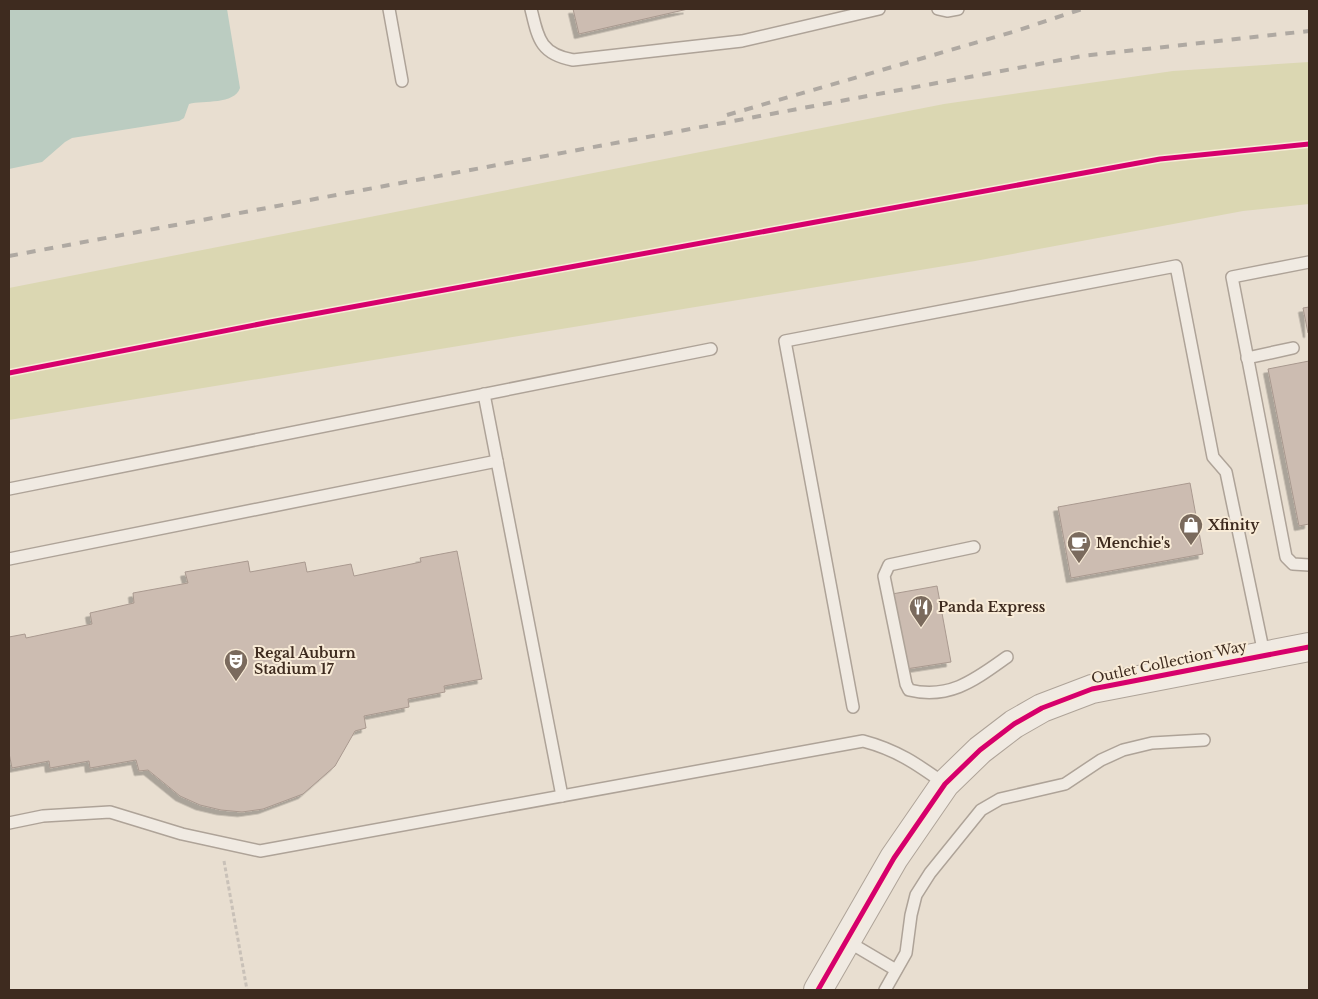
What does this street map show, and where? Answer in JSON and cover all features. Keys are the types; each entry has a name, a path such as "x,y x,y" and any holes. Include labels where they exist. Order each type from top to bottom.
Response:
{"street":[{"name":"Outlet Collection Way","path":"818,990 894,858 945,784 980,750 1014,724 1042,708 1065,698 1115,684 1309,646"}],"lane":[{"path":"389,9 402,81"},
{"path":"531,9 538,39 546,50 558,57 573,60 742,41 879,9"},
{"path":"938,9 947,11 958,9"},
{"path":"1309,262 1232,277 1286,557 1293,564 1309,565"},
{"path":"853,707 785,341 1176,266 1213,457 1226,472 1264,654"},
{"path":"1247,358 1293,348"},
{"path":"9,489 711,349"},
{"path":"484,394 562,796"},
{"path":"9,559 497,461"},
{"path":"974,547 889,565 884,576 906,684 909,690 919,692 959,688 969,684 1007,657"},
{"path":"885,990 906,953 916,895 930,873 981,810 1000,798 1065,784 1101,760 1123,750 1152,743 1204,740"},
{"path":"9,823 44,816 110,812 226,845 260,851 863,741 887,747 905,756 945,784"},
{"path":"847,941 896,970"}],"path":[{"path":"226,845 223,866 247,990"}],"shaded area":[{"path":"9,9 227,9 240,88 232,97 218,101 189,104 184,118 179,121 72,138 42,162 9,169"},
{"path":"1309,62 1309,204 1243,211 975,261 9,420 9,288 944,104 1173,71"}],"building":[{"path":"573,9 688,9 579,34"},
{"path":"1309,307 1309,333 1308,333 1303,308"},
{"path":"1309,361 1309,524 1299,526 1268,369"},
{"path":"1190,483 1203,554 1071,578 1058,507"},
{"name":"Regal Auburn Stadium 17","path":"457,551 482,679 444,686 445,692 408,699 409,707 364,716 366,728 355,731 335,766 303,794 263,809 242,812 200,805 180,796 148,770 139,771 136,760 90,768 89,761 50,768 49,761 12,768 9,753 9,637 25,634 26,638 92,624 90,613 134,603 133,593 188,583 185,572 248,561 250,572 305,562 307,572 351,564 354,576 421,562 420,558"},
{"name":"Panda Express","path":"937,586 951,662 906,669 892,594"}],"railway":[{"path":"727,115 1016,31 1082,9"},
{"path":"9,256 1082,56 1309,31"}],"cycle path":[{"path":"9,373 270,322 1160,159 1309,144"},
{"path":"818,990 894,858 945,784 980,750 1014,724 1042,708 1092,689 1309,647"}],"place":[{"name":"Xfinity","path":"1191,546"},
{"name":"Menchie's","path":"1079,564"},
{"name":"Panda Express","path":"921,628"},
{"name":"Regal Auburn Stadium 17","path":"236,682"}]}
